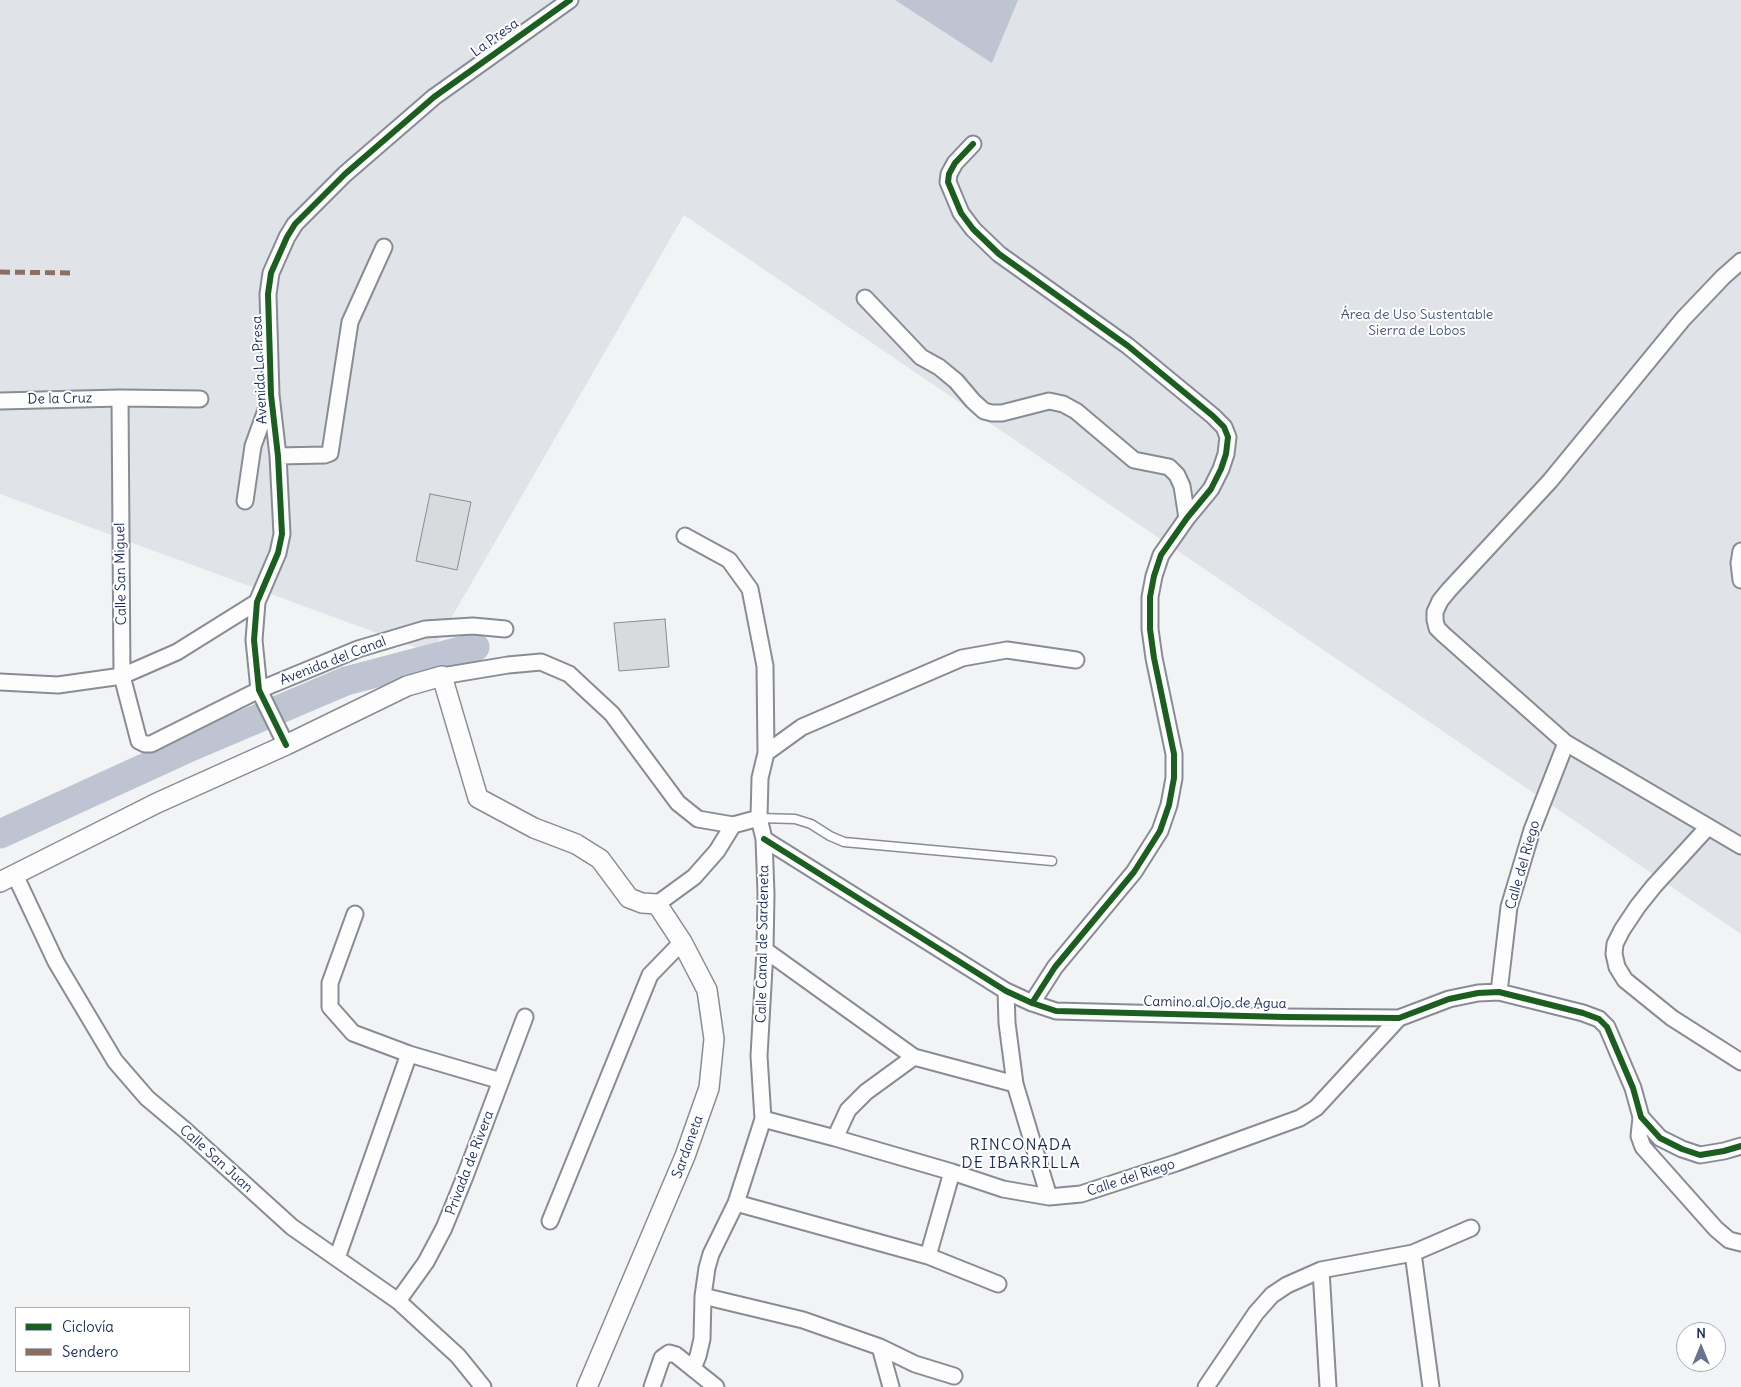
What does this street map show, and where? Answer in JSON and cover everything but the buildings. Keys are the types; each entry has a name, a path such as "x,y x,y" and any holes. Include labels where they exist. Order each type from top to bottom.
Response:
{"street":[{"name":"La Presa","path":"434,97 570,0"},
{"name":"Avenida La Presa","path":"286,745 276,728 262,696 254,640 257,602 278,554 282,534 278,456 271,395 268,294 271,273 287,238 296,224 345,174 434,97"},
{"path":"973,144 955,163 949,174 948,182 961,213 973,229 999,254 1128,346 1224,427 1228,437 1226,454 1211,489 1186,518 1161,555 1150,597 1150,629 1154,658 1174,754 1174,778 1169,805 1160,831 1134,872 1055,967 1032,1003"},
{"path":"278,456 325,455 330,453 350,322 384,246"},
{"path":"1741,261 1683,319 1550,480 1449,590 1440,601 1435,612 1437,628 1566,743 1741,846"},
{"path":"865,298 921,357 939,367 956,381 973,402 984,410 992,414 1049,402 1063,404 1076,411 1134,460 1169,467 1177,475 1182,486 1186,518"},
{"path":"245,501 252,446 271,395"},
{"name":"De la Cruz","path":"0,401 120,398 200,399"},
{"name":"Calle San Miguel","path":"120,398 122,676 139,741 145,744"},
{"name":"Calle Canal de Sardeneta","path":"685,536 729,560 750,590 765,666 766,753 760,778 759,818 764,839 766,894 759,1056 763,1120 736,1203 711,1254 707,1268 703,1296 702,1339 693,1368"},
{"path":"1741,551 1739,563 1741,580"},
{"path":"0,682 58,685 122,676 177,652 257,602"},
{"name":"Avenida del Canal","path":"145,744 151,744 262,696 358,648 425,629 473,626 505,629"},
{"path":"766,753 802,727 962,658 1007,650 1076,660"},
{"path":"8,879 157,804 286,745 407,686 442,676 508,664 541,662 569,674 612,714 678,803 698,819 733,824 759,818"},
{"path":"442,676 478,798 534,828 576,844 600,859 629,898 657,904 694,877 717,851 733,824"},
{"name":"Calle del Riego","path":"1499,992 1509,907 1532,830 1566,743"},
{"path":"1708,827 1638,906 1622,930 1615,944 1614,954 1616,967 1626,980 1672,1018 1741,1062"},
{"name":"Camino al Ojo de Agua","path":"764,839 1006,991 1056,1011 1399,1018"},
{"name":"Calle San Juan","path":"8,879 115,1061 147,1098 185,1130 271,1210 398,1301 458,1356 483,1387"},
{"name":"Sardaneta","path":"587,1387 686,1156 709,1088 714,1039 707,990 682,942 657,904"},
{"path":"355,914 330,983 330,1007 353,1033 409,1054 501,1081"},
{"path":"550,1222 650,975 682,942"},
{"path":"765,950 914,1057 1015,1084"},
{"path":"1006,991 1007,1023 1015,1084 1049,1197"},
{"path":"1399,1018 1449,999 1478,993 1499,992 1583,1013 1598,1019 1606,1027 1633,1088 1641,1117 1639,1136 1644,1147 1716,1229 1729,1240 1741,1243"},
{"name":"Privada de Rivera","path":"398,1301 426,1262 444,1228 525,1017"},
{"name":"Calle del Riego","path":"763,1120 835,1138 1003,1189 1049,1197 1081,1194 1106,1187 1300,1118 1321,1103 1399,1018"},
{"path":"337,1258 409,1054"},
{"path":"835,1138 848,1110 866,1092 914,1057"},
{"path":"1641,1117 1660,1138 1682,1149 1700,1155 1741,1146"},
{"path":"928,1256 952,1172"},
{"path":"736,1203 928,1256 998,1284"},
{"path":"1206,1387 1256,1313 1272,1295 1287,1284 1321,1270 1413,1253 1471,1228"},
{"path":"1413,1253 1431,1387"},
{"path":"1321,1270 1328,1387"},
{"path":"703,1296 802,1320 880,1347 915,1364 954,1376"},
{"path":"880,1347 891,1387"},
{"path":"652,1387 662,1358 665,1354 669,1353 676,1355 716,1387"}],"lane":[{"path":"759,818 795,819 811,824 844,842 1052,861"}],"green space":[{"name":"Área de Uso Sustentable Sierra de Lobos","path":"0,0 1741,0 1741,934 684,215 431,653 0,494"}],"shaded area":[{"path":"895,0 1018,0 992,63"}],"waterway":[{"path":"0,834 186,749 346,681 475,647"}],"marked path":[{"path":"0,272 72,273"}],"cycle path":[{"path":"286,745 259,690 254,640 257,602 278,553 282,534 278,456 271,395 268,294 271,273 295,224 345,174 434,97 570,0"},
{"path":"973,144 955,163 949,174 948,182 961,213 973,229 999,254 1128,346 1213,416 1224,427 1228,437 1226,454 1211,489 1187,518 1161,555 1150,597 1150,629 1154,658 1174,754 1174,778 1169,805 1160,831 1134,872 1055,967 1032,1003"},
{"path":"764,839 1006,991 1056,1011 1399,1018 1449,999 1478,993 1499,992 1583,1013 1599,1019 1607,1027 1633,1088 1641,1117 1660,1138 1682,1149 1700,1155 1741,1146"}],"district":[{"name":"RINCONADA DE IBARRILLA","path":"1021,1154"}]}
